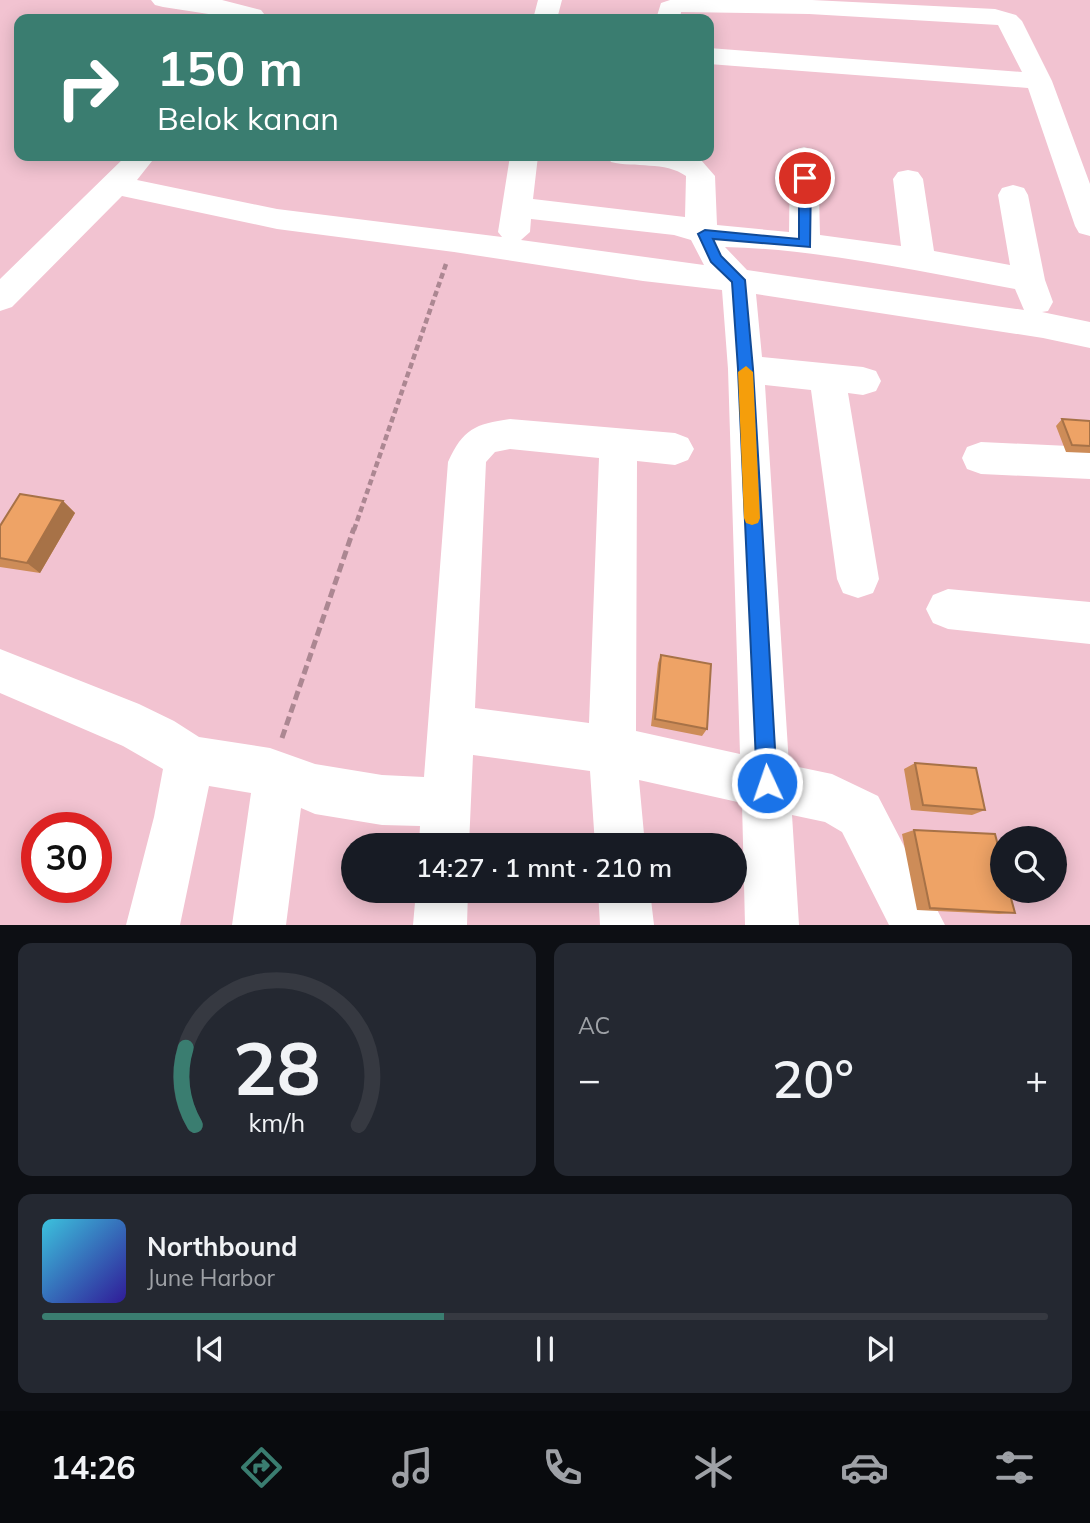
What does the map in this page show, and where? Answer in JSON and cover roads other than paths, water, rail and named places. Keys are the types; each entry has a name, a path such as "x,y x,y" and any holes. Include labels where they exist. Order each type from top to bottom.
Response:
{"street":[{"path":"163,0 222,7 249,14"},
{"path":"668,14 669,8 678,5 809,7 995,16 1007,20 1013,26 1039,82 1090,226"},
{"path":"714,56 1039,82"},
{"path":"804,156 805,244"},
{"path":"0,299 138,161"},
{"path":"511,252 523,161"},
{"path":"667,161 690,165 697,170 702,181 700,220 705,234 715,259 738,280 746,369 772,925"},
{"path":"908,179 919,260"},
{"path":"116,185 276,219 738,280 1043,325 1090,335"},
{"path":"1013,195 1029,279 1043,325"},
{"path":"517,207 666,223 705,234 805,244 1029,279"},
{"path":"746,369 845,379 858,579"},
{"path":"0,671 77,701 175,746 189,759 270,772 315,789 382,800 405,799 445,825 467,462 473,445 486,438 509,434 675,449"},
{"path":"618,444 612,750 619,833"},
{"path":"981,458 1090,463"},
{"path":"948,609 1090,623"},
{"path":"451,728 612,750 832,799 860,814 918,925"},
{"path":"153,925 179,817 189,759"},
{"path":"259,925 276,808 276,789 270,772"},
{"path":"440,925 441,903"},
{"path":"625,903 627,925"}]}
